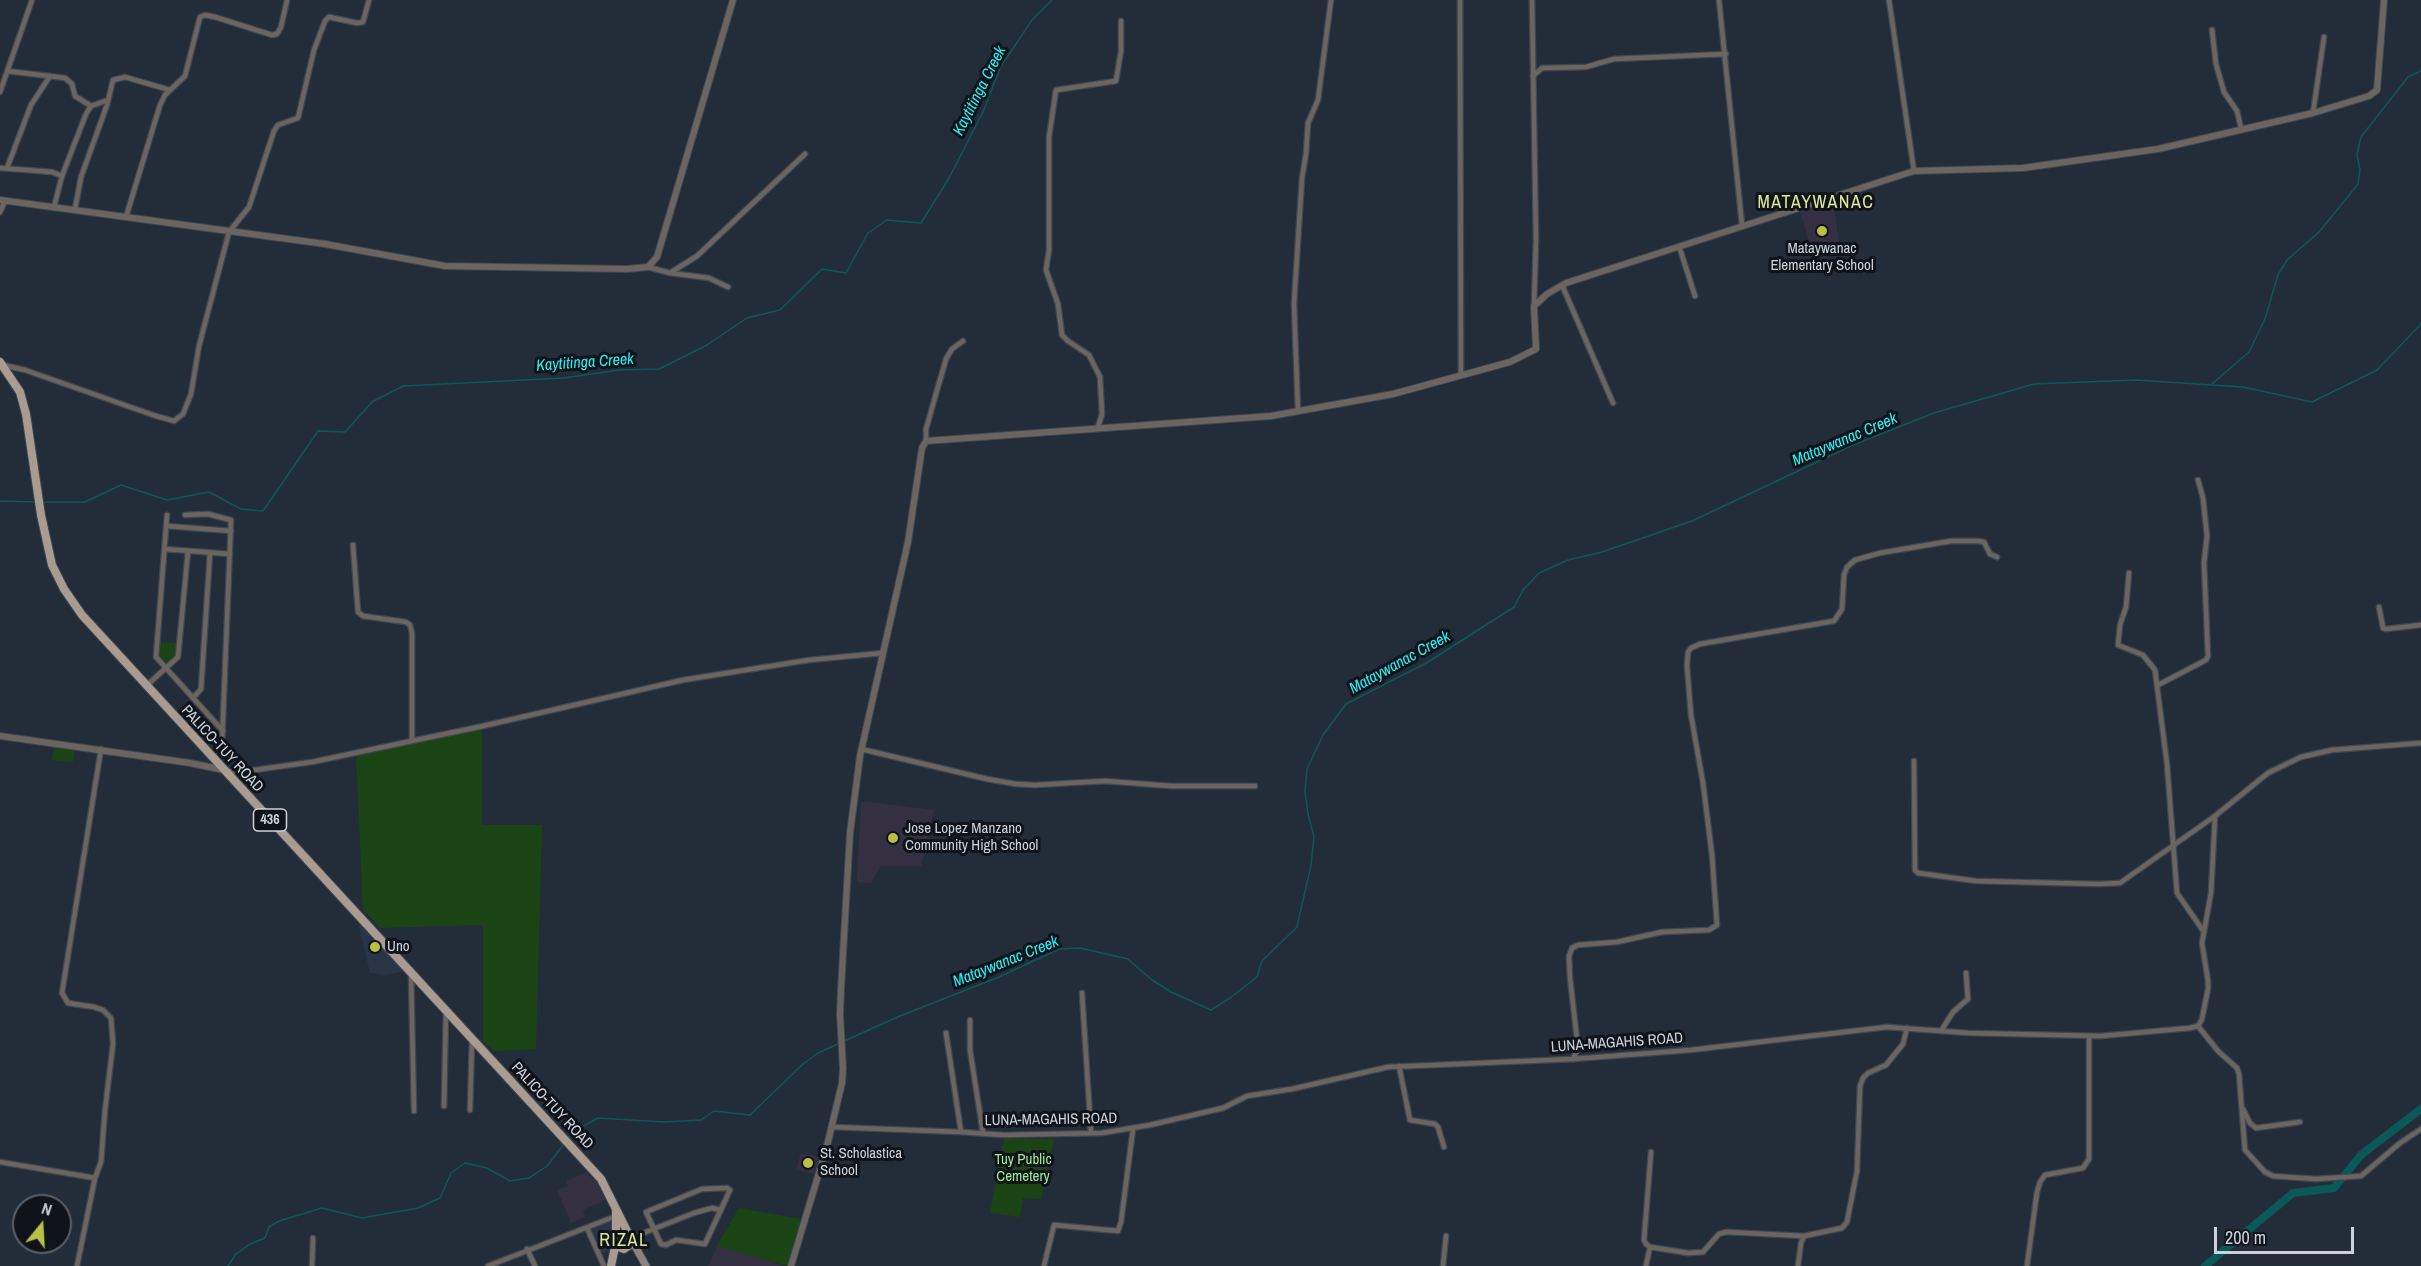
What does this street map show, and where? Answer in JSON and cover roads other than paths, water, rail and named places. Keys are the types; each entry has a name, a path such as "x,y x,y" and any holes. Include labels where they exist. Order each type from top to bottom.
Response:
{"main road":[{"name":"PALICO-TUY ROAD","path":"1,364 20,392 52,565 64,590 82,615 579,1154 601,1179 616,1213 631,1238"},
{"name":"PALICO-TUY ROAD","path":"611,1266 616,1241 616,1213"},
{"path":"611,1266 630,1245 631,1238 622,1234 616,1241"},
{"name":"436","path":"631,1238 644,1266"},
{"name":"436","path":"616,1241 619,1247 625,1248 637,1257 644,1266"}],"street":[{"path":"0,92 32,0"},
{"path":"126,217 160,105 170,90 185,76 197,24 202,15 272,35 277,34 281,27 287,0"},
{"path":"1,364 25,370 174,421 183,414 191,394 200,346 229,232 249,207 274,130 278,125 298,118 314,50 325,21 329,17 357,23 363,22 369,0"},
{"path":"648,267 657,257 733,0"},
{"path":"1298,411 1294,304 1302,178 1308,123 1318,100 1331,0"},
{"path":"1460,0 1461,375"},
{"path":"926,441 1271,416 1393,394 1510,362 1536,349 1532,0"},
{"path":"1719,0 1742,225"},
{"path":"1889,0 1914,171"},
{"path":"1534,306 1547,294 1562,285 1914,171 2034,166 2158,149 2313,113 2369,96 2377,90 2384,0"},
{"path":"1098,428 1102,414 1101,377 1089,355 1062,335 1058,304 1046,270 1049,249 1049,137 1056,90 1116,81 1121,51 1121,21"},
{"path":"2212,30 2216,64 2224,92 2238,111 2241,128"},
{"path":"2313,113 2324,37"},
{"path":"1533,76 1542,68 1586,67 1614,59 1726,54"},
{"path":"7,71 50,76 70,81 75,96 91,106"},
{"path":"7,168 31,105 50,76"},
{"path":"75,209 81,177 108,100 110,86 117,78 145,81 170,90"},
{"path":"54,207 62,176 91,106 108,100"},
{"path":"670,273 697,256 805,154"},
{"path":"0,168 52,172 62,176"},
{"path":"0,212 2,201 75,209 325,244 445,266 627,269 648,267 670,273 709,278 728,287"},
{"path":"1679,246 1695,297"},
{"path":"1562,285 1613,403"},
{"path":"791,1266 832,1127 842,1083 841,1026 850,833 861,749 908,542 922,448 926,441 927,429 946,359 952,349 963,341"},
{"path":"2158,685 2206,660 2208,656 2204,563 2206,536 2203,498 2198,480"},
{"path":"185,515 208,514 231,520 223,731 222,744 218,748"},
{"path":"167,515 156,654 166,669 223,731"},
{"path":"166,526 231,531"},
{"path":"1573,1059 1578,1048 1570,978 1569,956 1572,948 1578,945 1617,942 1662,932 1709,930 1717,925 1712,855 1691,715 1687,666 1688,652 1691,648 1700,644 1834,621 1842,609 1844,575 1847,567 1855,560 1880,553 1951,541 1984,542 1990,554 1997,557"},
{"path":"353,545 358,612 363,616 406,622 410,625 412,633 412,741"},
{"path":"165,549 230,554"},
{"path":"146,686 179,654 188,551"},
{"path":"193,698 201,688 210,553"},
{"path":"2128,573 2126,607 2120,625 2118,645 2143,655 2155,670 2177,893 2204,932"},
{"path":"2379,607 2385,629 2421,625"},
{"path":"0,736 101,749 240,772 280,767 412,741 683,680 809,660 883,653"},
{"path":"1914,761 1915,870 1918,873 1976,881 2099,884 2120,883 2216,816 2268,773 2301,758 2332,750 2421,743"},
{"path":"77,1266 95,1178 101,1162 114,1044 111,1018 103,1010 68,1003 62,993 101,749"},
{"path":"861,749 1016,784 1105,782 1171,786 1255,786"},
{"path":"2216,816 2211,893 2202,944 2208,981 2202,1019 2198,1026 2218,1051 2237,1068 2245,1150 2265,1173 2273,1176 2316,1179 2361,1176 2421,1128"},
{"path":"411,973 414,1111"},
{"path":"1941,1031 1953,1012 1968,999 1966,973"},
{"path":"1082,993 1092,1133"},
{"path":"444,1106 446,1010"},
{"path":"970,1020 970,1050 983,1133"},
{"name":"LUNA-MAGAHIS ROAD","path":"832,1127 1004,1135 1092,1133 1132,1130 1223,1108 1248,1096 1292,1089 1388,1066 1573,1059 1691,1050 1887,1027 2090,1036 2198,1026"},
{"path":"1651,1152 1644,1240 1650,1247 1688,1253 1702,1252 1719,1234 1726,1232 1804,1236 1842,1228 1847,1222 1857,1171 1860,1086 1868,1073 1886,1065 1903,1044 1907,1028"},
{"path":"946,1033 961,1132"},
{"path":"2027,1266 2040,1182 2045,1175 2082,1168 2089,1159 2090,1036"},
{"path":"470,1110 472,1038"},
{"path":"1399,1066 1410,1120 1435,1124 1444,1147"},
{"path":"2241,1107 2250,1123 2256,1128 2300,1122"},
{"path":"1044,1266 1054,1225 1118,1231 1132,1130"},
{"path":"0,1162 95,1178"},
{"path":"727,1188 730,1190 721,1210 705,1244 676,1240 666,1245 661,1244 646,1212 702,1189 727,1188"},
{"path":"631,1238 694,1213 712,1208 721,1210"},
{"path":"488,1266 527,1249 587,1228 616,1213"},
{"path":"587,1228 604,1266"},
{"path":"1443,1266 1446,1236"},
{"path":"1798,1266 1804,1236"},
{"path":"312,1266 313,1238"},
{"path":"1646,1266 1650,1247"},
{"path":"527,1249 535,1266"}],"waterway":[{"name":"Kaytitinga Creek","path":"41,502 85,502 121,485 167,500 209,492 241,509 263,511 318,431 345,432 372,402 403,386 564,378 619,370 659,369 707,345 747,318 780,310 822,269 846,273 868,233 887,220 921,223 949,178 983,112 1000,68 1032,20 1052,0"},
{"path":"2212,384 2249,352 2265,319 2278,275 2287,260 2320,231 2358,184 2360,170 2357,155 2361,137 2408,77 2421,71"},
{"name":"Mataywanac Creek","path":"844,1041 999,977 1059,949 1080,948 1128,959 1152,980 1171,992 1211,1010 1230,998 1257,977 1262,961 1297,927 1311,865 1314,837 1305,791 1307,769 1323,735 1346,704 1428,662 1514,607 1523,590 1539,573 1568,560 1602,552 1692,521 1853,445 1934,413 2034,384 2136,380 2243,387 2312,402 2377,370 2421,324"},
{"name":"Kaytitinga Creek","path":"0,501 36,502"},
{"name":"Mataywanac Creek","path":"569,1138 573,1132 598,1118 664,1122 701,1120 714,1111 750,1115 803,1064 818,1053 840,1043"},
{"path":"2205,1266 2293,1193 2334,1188 2361,1155 2421,1109"},
{"name":"Mataywanac Creek","path":"228,1266 236,1254 250,1244 265,1238 269,1227 279,1221 322,1208 362,1218 418,1208 440,1198 451,1173 465,1163 487,1168 510,1181 529,1178 547,1166 564,1144"}],"place":[{"name":"Mataywanac Elementary School","path":"1822,231"},
{"name":"Jose Lopez Manzano Community High School","path":"893,838"},
{"name":"Uno","path":"375,947"},
{"name":"St. Scholastica School","path":"808,1163"}],"district":[{"name":"MATAYWANAC","path":"1816,203"},
{"name":"RIZAL","path":"624,1241"}],"park label":[{"name":"Tuy Public Cemetery","path":"1023,1168"}]}
